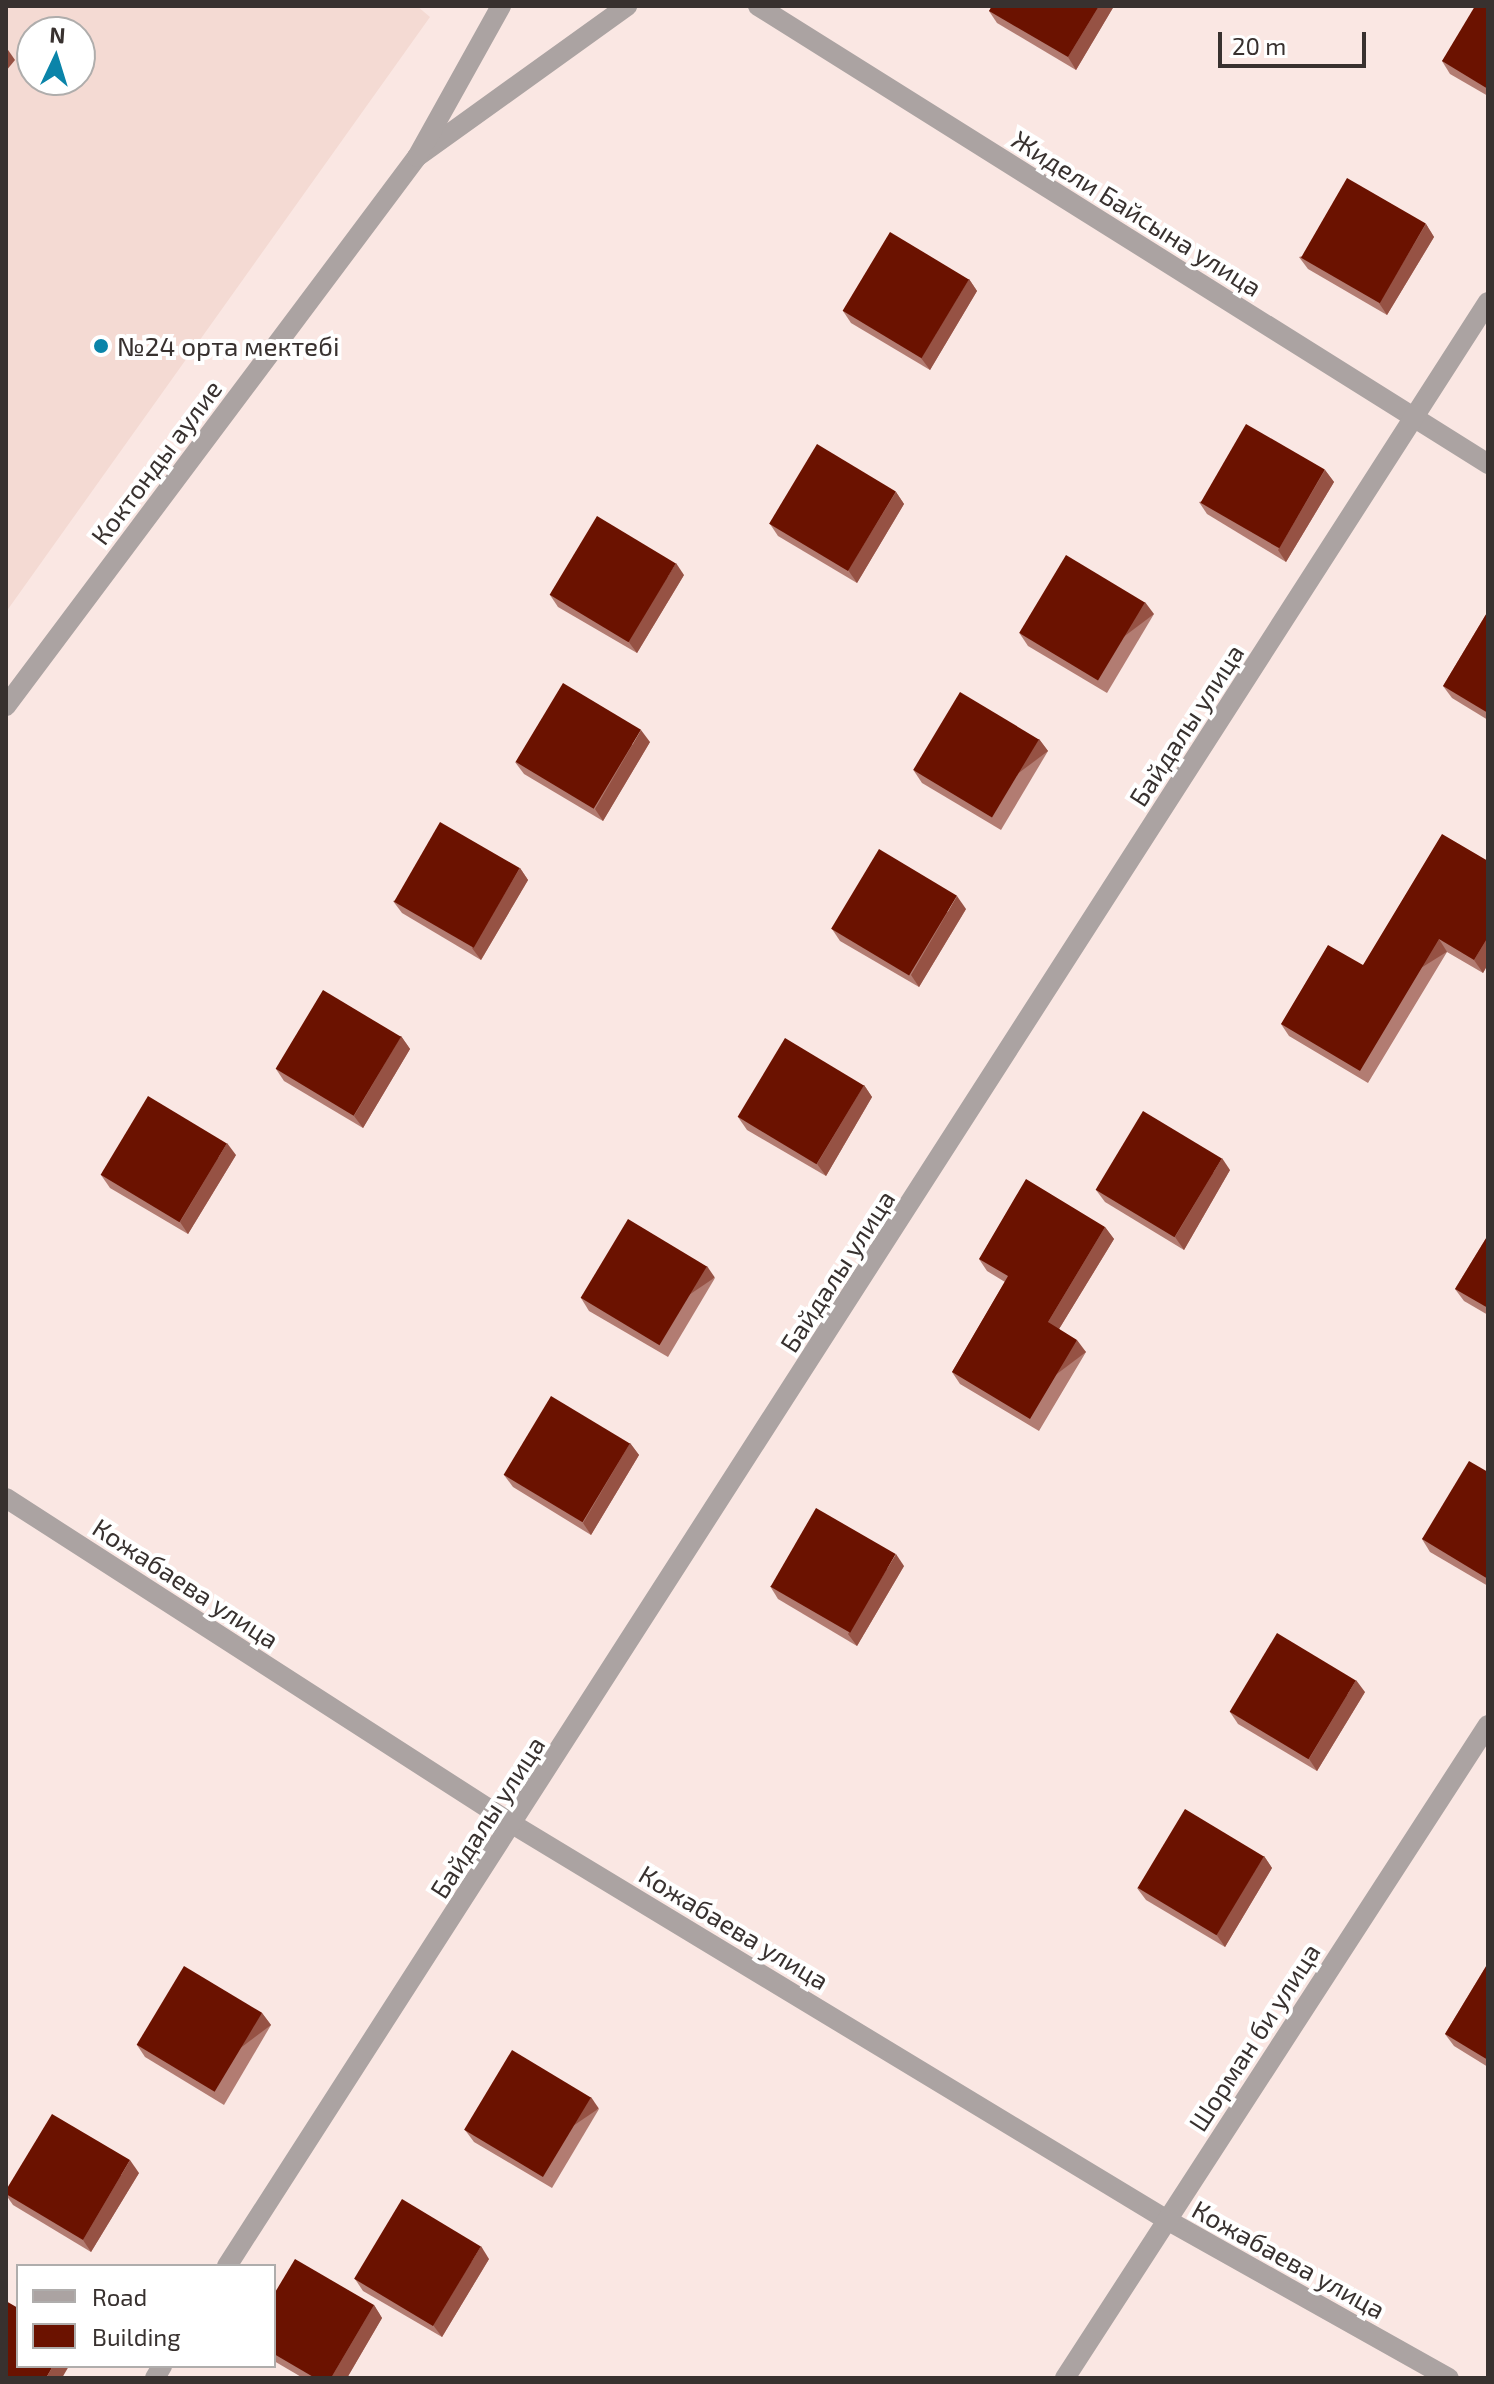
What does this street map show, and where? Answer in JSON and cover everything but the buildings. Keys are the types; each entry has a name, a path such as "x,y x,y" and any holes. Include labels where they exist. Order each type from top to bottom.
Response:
{"street":[{"name":"Коктонды аулие","path":"6,706 417,157 501,6"},
{"path":"417,157 627,6"},
{"name":"Жидели Байсына улица","path":"758,6 1488,464"},
{"name":"Байдалы улица","path":"228,2264 514,1825 1488,302"},
{"name":"Кожабаева улица","path":"6,1498 514,1825 1167,2220 1449,2378"},
{"name":"Шорман би улица","path":"1065,2378 1488,1725"}],"shaded area":[{"name":"№24 орта мектебі","path":"6,6 417,6 430,17 6,612"}],"place":[{"name":"№24 орта мектебі","path":"101,346"}]}
